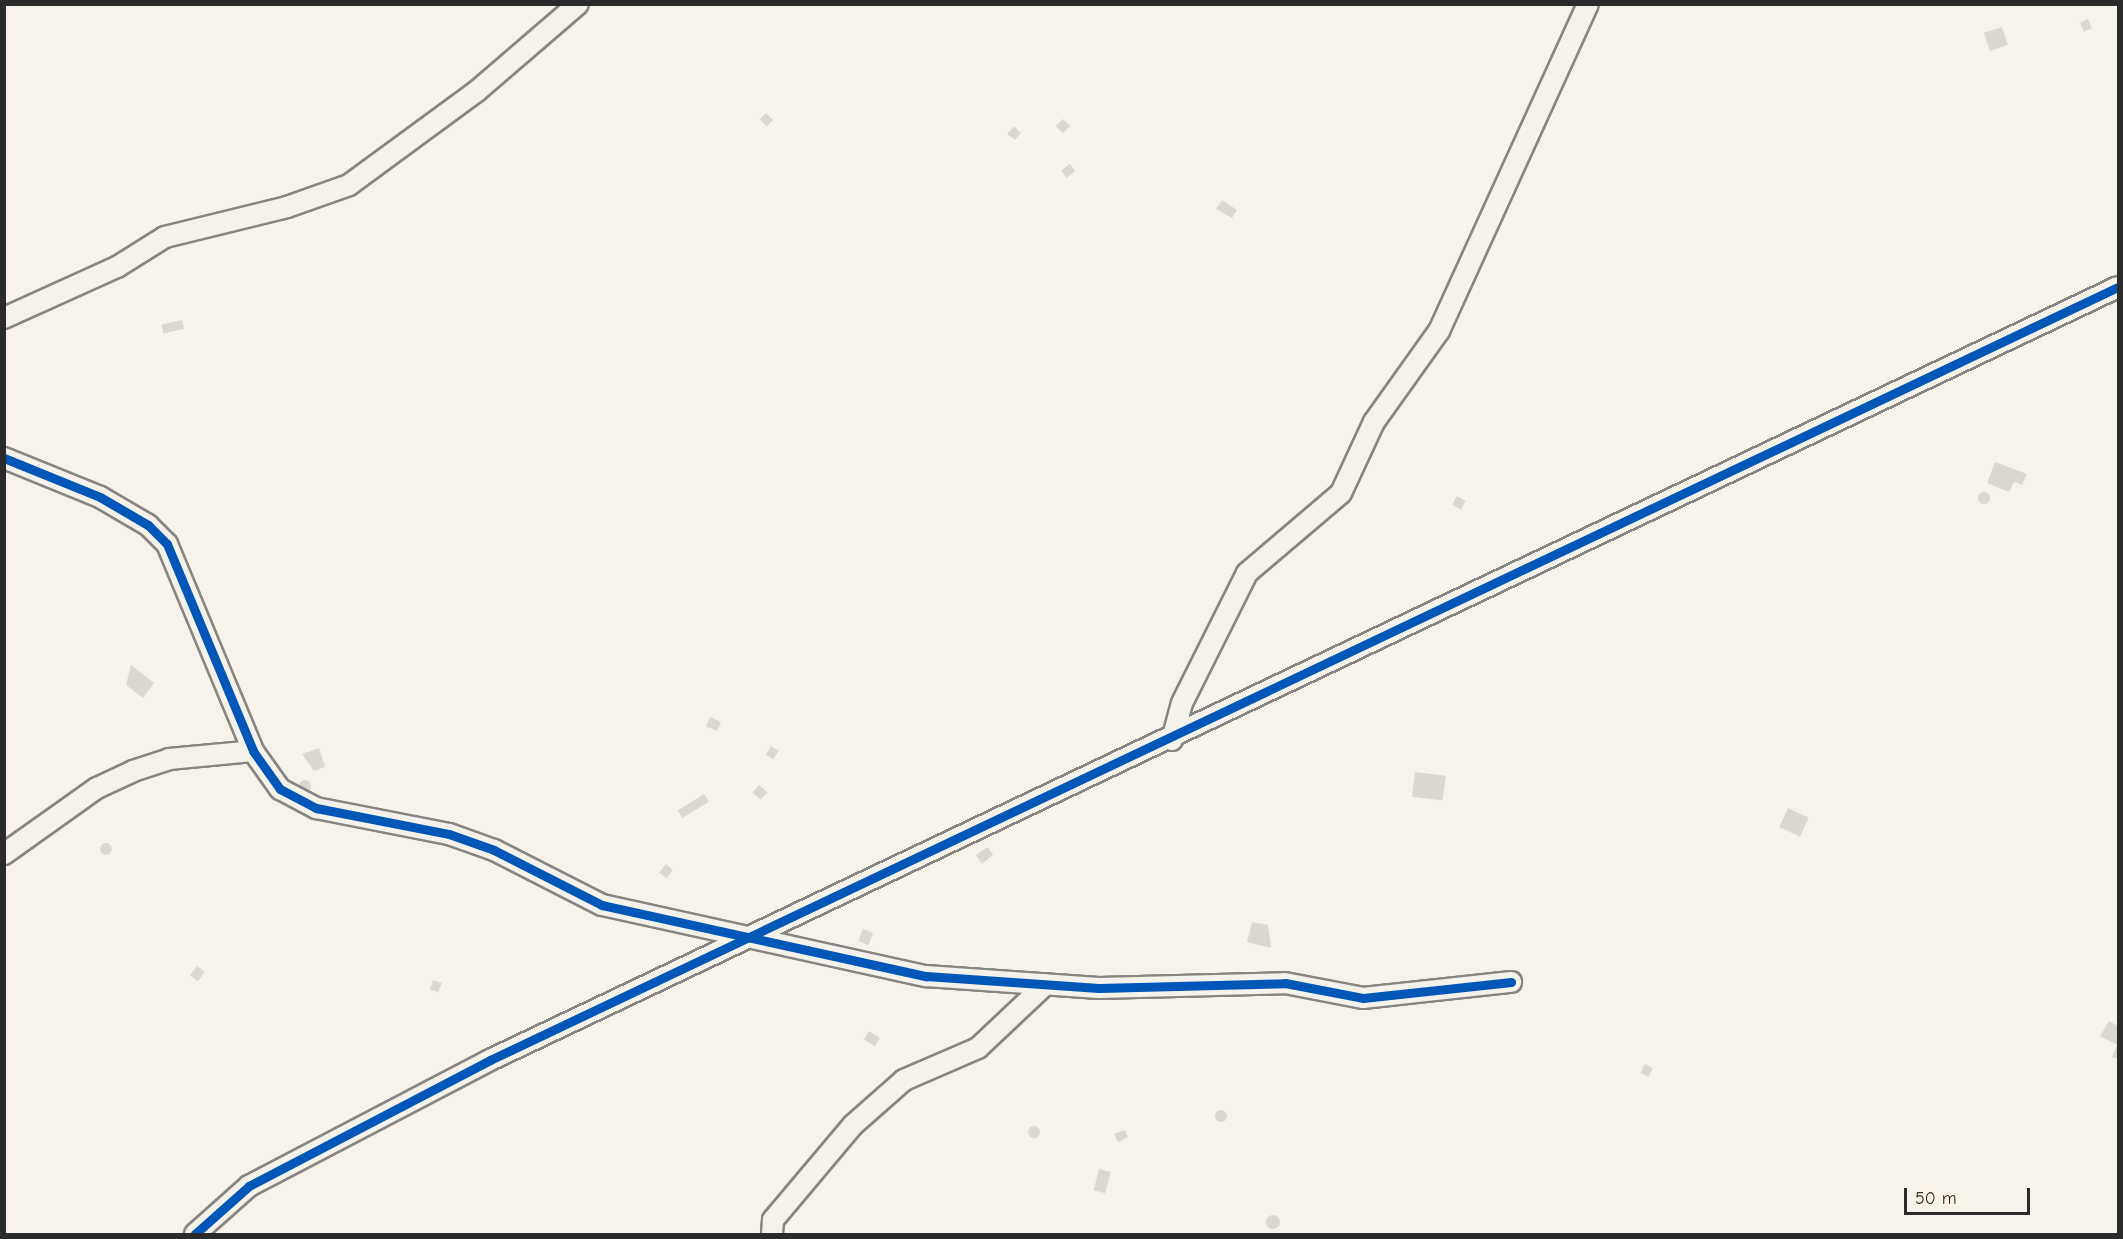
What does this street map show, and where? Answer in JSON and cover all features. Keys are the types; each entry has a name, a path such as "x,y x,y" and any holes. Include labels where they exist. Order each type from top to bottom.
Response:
{"street":[{"path":"4,318 117,267 165,237 287,207 349,185 477,91 578,4"},
{"path":"1172,740 1182,703 1247,573 1341,493 1374,422 1439,331 1588,4"},
{"path":"195,1234 249,1185 298,1157 2118,287"},
{"path":"4,458 100,497 148,525 167,544 253,751 279,789 316,808 449,834 494,850 602,905 748,941 916,975 1099,988 1285,983 1363,998 1511,982"},
{"path":"4,854 97,788 133,771 169,759 253,751"},
{"path":"772,1234 773,1220 854,1125 904,1080 978,1048 1046,984"}],"building":[{"path":"2088,19 2092,28 2084,32 2080,23"},
{"path":"2002,27 2008,45 1990,51 1984,33"},
{"path":"766,113 773,120 767,126 760,119"},
{"path":"1063,119 1070,126 1063,133 1056,126"},
{"path":"1014,126 1021,133 1015,140 1007,134"},
{"path":"1070,164 1075,171 1066,178 1061,170"},
{"path":"1222,200 1237,210 1232,218 1216,209"},
{"path":"182,320 184,329 164,333 162,325"},
{"path":"1995,462 2027,474 2022,485 2014,482 2009,492 1987,483"},
{"path":"1986,492 1990,498 1986,504 1982,504 1978,496"},
{"path":"1457,496 1466,501 1461,510 1452,505"},
{"path":"131,665 154,683 143,698 126,685"},
{"path":"710,717 721,722 717,731 706,726"},
{"path":"771,746 779,751 773,759 766,754"},
{"path":"319,748 325,767 314,771 302,754"},
{"path":"1415,772 1446,776 1443,801 1412,797"},
{"path":"307,780 311,786 307,792 303,792 299,784"},
{"path":"759,785 767,792 761,800 752,793"},
{"path":"704,794 709,802 682,818 678,810"},
{"path":"1788,808 1809,818 1800,837 1779,827"},
{"path":"108,843 112,849 108,855 104,855 100,847"},
{"path":"988,847 993,855 982,864 976,855"},
{"path":"666,864 673,870 667,878 659,873"},
{"path":"1252,922 1268,925 1271,948 1247,942"},
{"path":"863,929 873,933 868,945 858,941"},
{"path":"197,966 205,972 198,982 190,976"},
{"path":"433,980 442,983 438,992 430,990"},
{"path":"2109,1021 2118,1026 2118,1059 2112,1057 2117,1045 2100,1036"},
{"path":"869,1031 880,1038 875,1046 864,1039"},
{"path":"1645,1064 1653,1068 1648,1077 1640,1073"},
{"path":"1223,1110 1227,1116 1223,1122 1219,1122 1215,1114"},
{"path":"1036,1126 1040,1132 1036,1138 1032,1138 1028,1130"},
{"path":"1125,1130 1128,1137 1118,1142 1114,1134"},
{"path":"1099,1169 1111,1172 1105,1193 1094,1190"},
{"path":"1270,1215 1276,1215 1280,1222 1276,1229 1270,1229 1266,1225 1266,1219"}],"cycle path":[{"path":"195,1234 249,1186 490,1060 2118,287"},
{"path":"4,458 100,497 148,525 167,544 253,751 280,789 316,808 449,834 494,850 602,905 926,976 1099,988 1285,983 1363,998 1511,982"}]}
